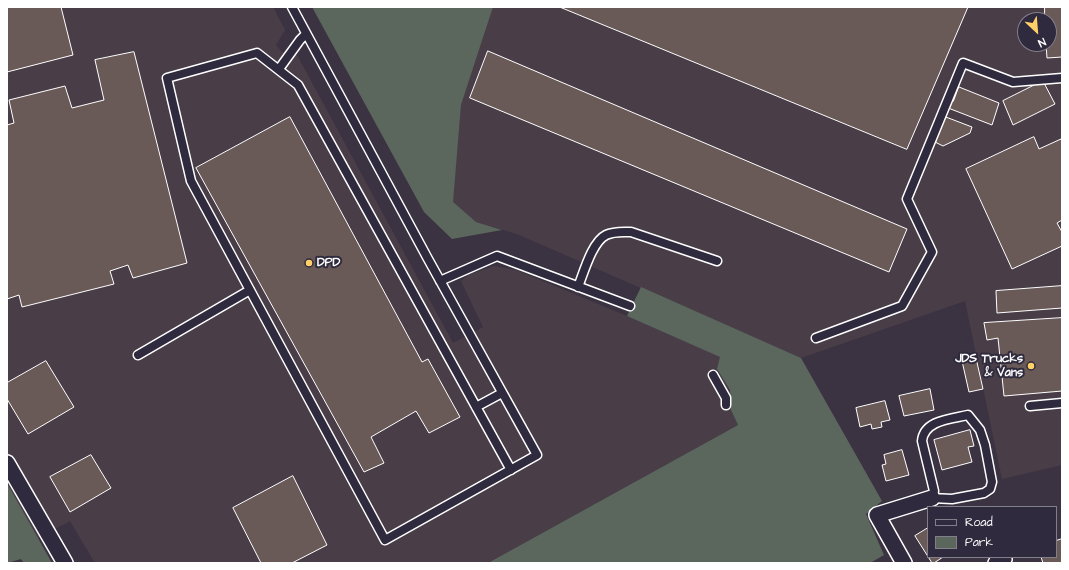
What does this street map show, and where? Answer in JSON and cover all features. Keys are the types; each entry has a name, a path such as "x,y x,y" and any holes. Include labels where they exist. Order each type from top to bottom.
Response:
{"street":[{"path":"7,463 64,563"},
{"path":"904,563 877,515 932,498"}],"lane":[{"path":"292,7 440,281 537,456 385,540 191,180 167,78 257,53 298,85 511,470"},
{"path":"279,69 306,34"},
{"path":"816,338 902,306 932,252 907,199 963,63 1013,82 1062,78"},
{"path":"578,287 595,244 605,235 617,231 631,232 717,261"},
{"path":"440,281 497,256 630,306"},
{"path":"138,355 250,290"},
{"path":"713,375 726,398 726,405"},
{"path":"476,407 502,393"},
{"path":"1030,406 1062,403"},
{"path":"968,415 980,430 985,445 992,482 990,489 984,493 952,499 932,498 934,491 922,441 923,434 934,423 968,415"}],"shaded area":[{"path":"7,7 273,7 285,30 276,45 282,52 297,55 453,343 483,327 461,281 468,275 494,266 516,270 721,357 717,369 730,390 731,410 738,425 488,563 95,563 70,521 38,538 7,483"},
{"path":"493,7 1062,7 1062,465 1002,479 965,301 801,358 517,234 476,222 452,203 461,105"}],"green space":[{"path":"312,7 493,7 461,105 453,202 476,222 502,230 452,239 424,212"},
{"path":"641,287 801,358 882,501 866,514 884,555 870,563 488,563 738,425 731,410 730,390 717,369 720,357 627,316"},
{"path":"7,483 52,563 24,563 21,559 7,563"}],"building":[{"path":"7,7 61,7 73,55 7,72"},
{"path":"560,7 968,7 907,149"},
{"path":"1045,7 1062,7 1062,57 1047,58 1047,52 1057,52 1057,12 1045,12"},
{"path":"488,51 907,229 889,272 470,98"},
{"path":"134,52 187,263 133,278 128,265 110,271 114,284 22,307 19,295 7,299 7,125 14,123 9,100 65,86 72,108 104,100 95,60"},
{"path":"1043,81 1055,104 1013,125 1003,101"},
{"path":"959,87 999,103 992,125 943,106 946,98 953,101"},
{"path":"938,114 972,127 970,133 943,146 929,139"},
{"name":"DPD","path":"290,117 422,362 428,359 460,417 429,433 416,411 371,437 384,463 364,472 196,168"},
{"path":"1034,137 1039,149 1061,139 1062,141 1062,220 1057,223 1062,232 1062,246 1012,269 966,169"},
{"path":"1062,286 1062,308 997,313 996,291"},
{"name":"JDS Trucks & Vans","path":"1062,318 1062,391 1004,396 998,338 987,340 984,323"},
{"path":"976,358 983,389 969,392 962,361"},
{"path":"46,361 74,407 28,434 7,399 7,383"},
{"path":"930,389 934,410 904,416 899,396"},
{"path":"885,401 890,420 881,422 882,427 872,429 871,424 860,427 856,408"},
{"path":"970,430 974,446 968,447 972,462 942,470 934,440"},
{"path":"902,450 909,475 886,481 882,465 886,464 884,455"},
{"path":"91,455 111,488 70,512 50,477"},
{"path":"293,476 327,545 292,563 261,563 233,508"},
{"path":"927,529 927,555 915,536"},
{"path":"1062,539 1062,563 1043,563 1041,558 1057,558 1057,541"},
{"path":"929,558 942,558 934,563 932,563"}],"place":[{"name":"DPD","path":"309,263"},
{"name":"JDS Trucks & Vans","path":"1031,366"}]}
